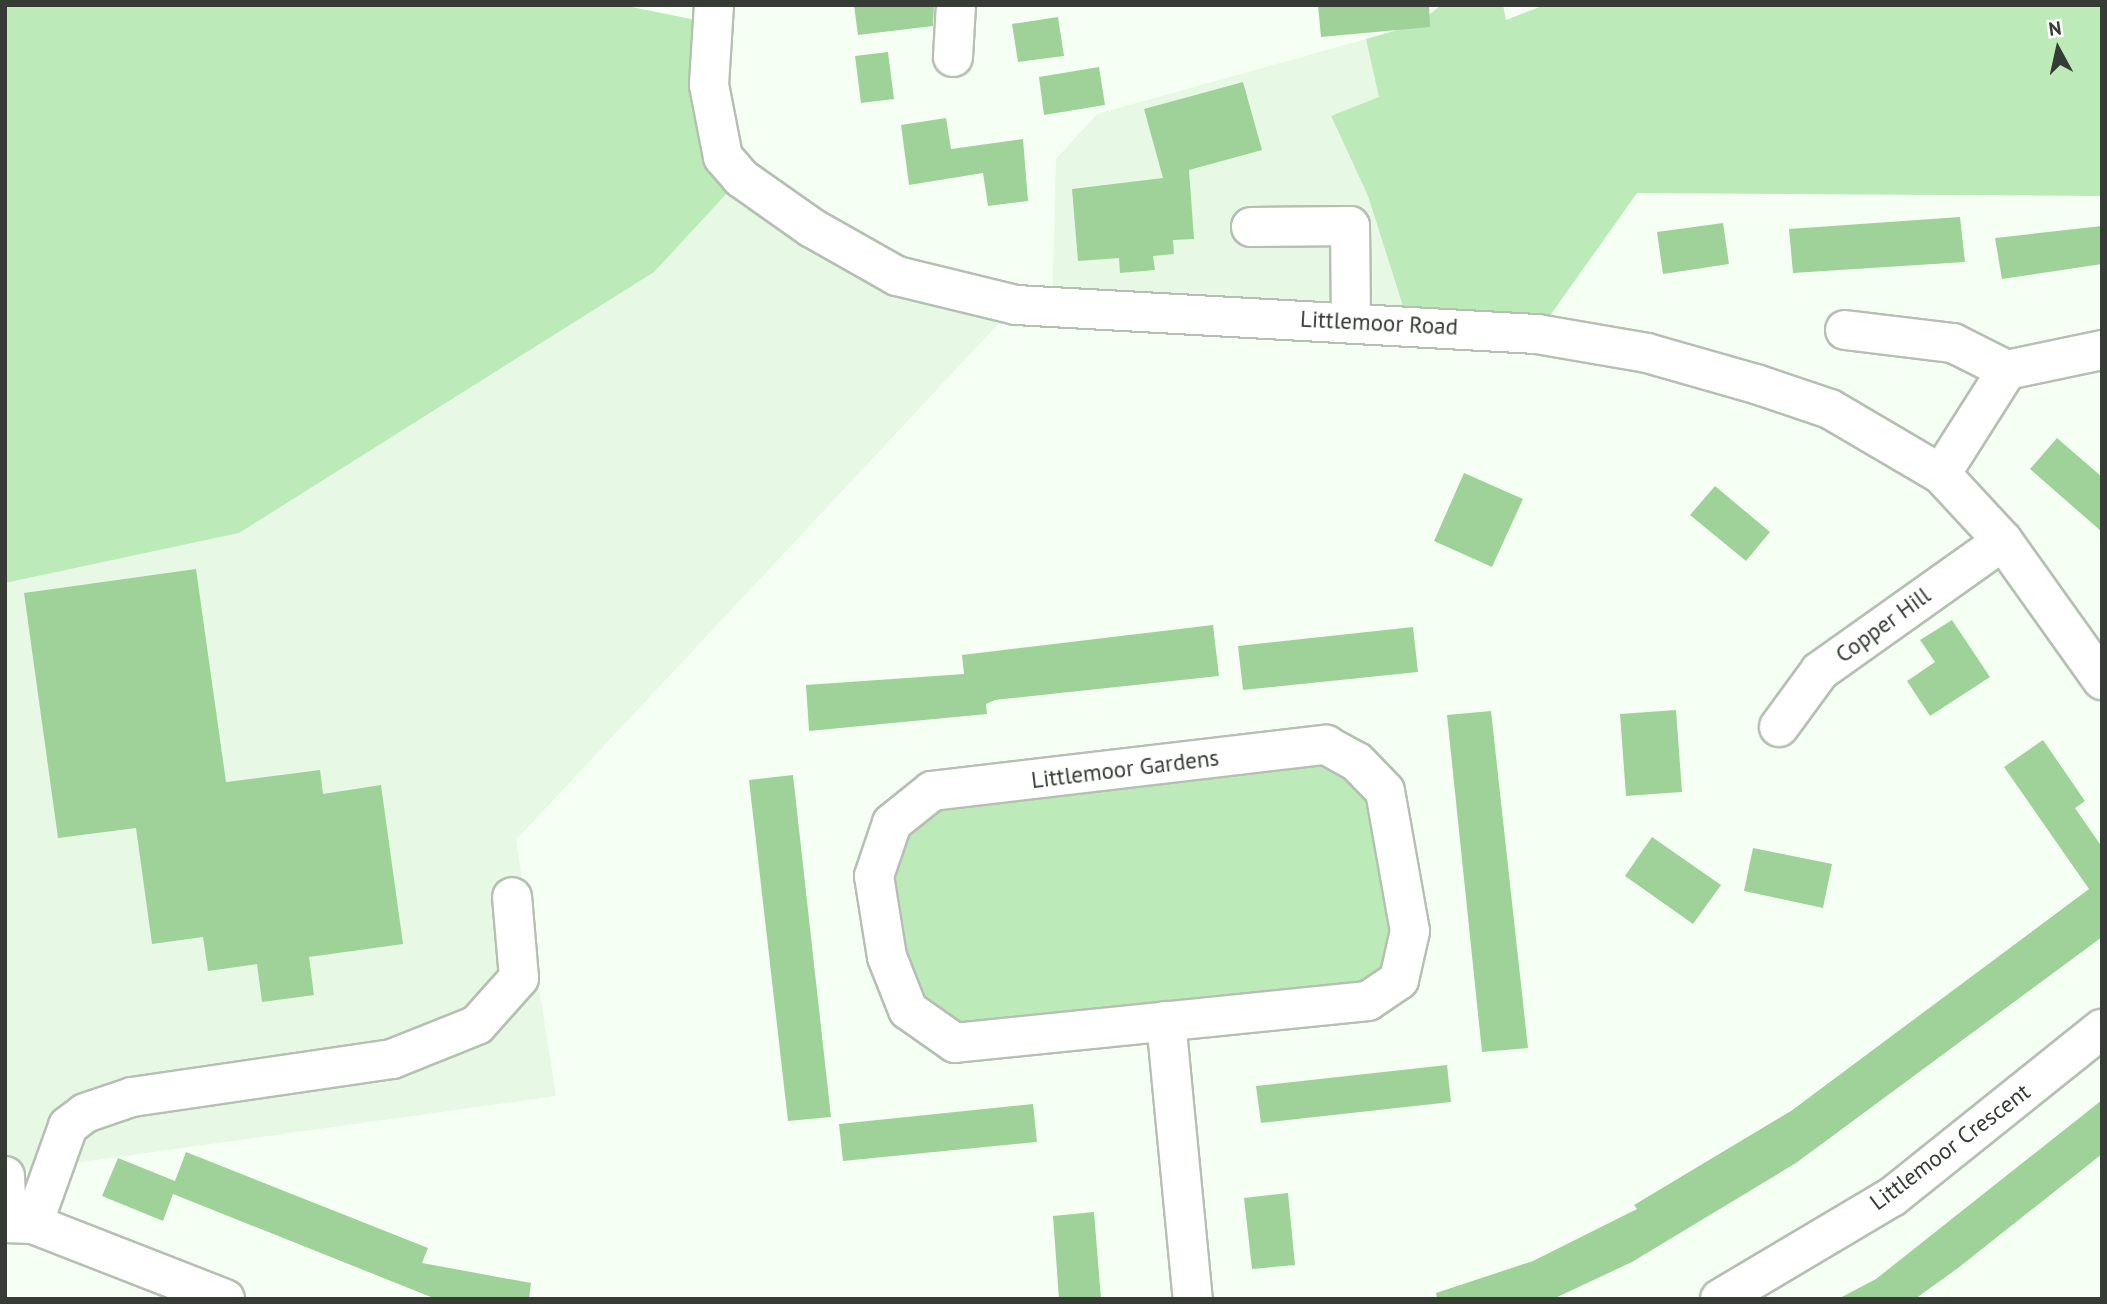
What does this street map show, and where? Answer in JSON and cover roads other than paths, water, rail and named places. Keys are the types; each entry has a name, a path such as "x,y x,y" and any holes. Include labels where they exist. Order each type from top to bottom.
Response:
{"street":[{"name":"Littlemoor Road","path":"714,5 709,85 723,157 741,178 812,228 897,276 1016,305 1351,320 1537,334 1647,353 1830,409 1941,474 2003,541 2102,680"},
{"path":"953,57 956,5"},
{"path":"1251,227 1350,226 1351,320"},
{"path":"1845,330 1953,343 2007,370 2102,350"},
{"path":"1941,474 2007,370"},
{"name":"Copper Hill","path":"1779,727 1820,671 2003,541"},
{"name":"Littlemoor Gardens","path":"1326,745 1357,762 1385,791 1410,931 1399,980 1368,1001 1166,1021 955,1043 908,1010 887,957 874,876 892,824 932,791 1326,745"},
{"path":"16,1223 68,1126 85,1113 132,1097 392,1059 477,1025 519,978 512,897"},
{"path":"1166,1021 1193,1299"},
{"name":"Littlemoor Crescent","path":"1720,1299 1892,1197 2102,1029"},
{"path":"5,1175 16,1223"},
{"path":"16,1223 225,1299"}]}
